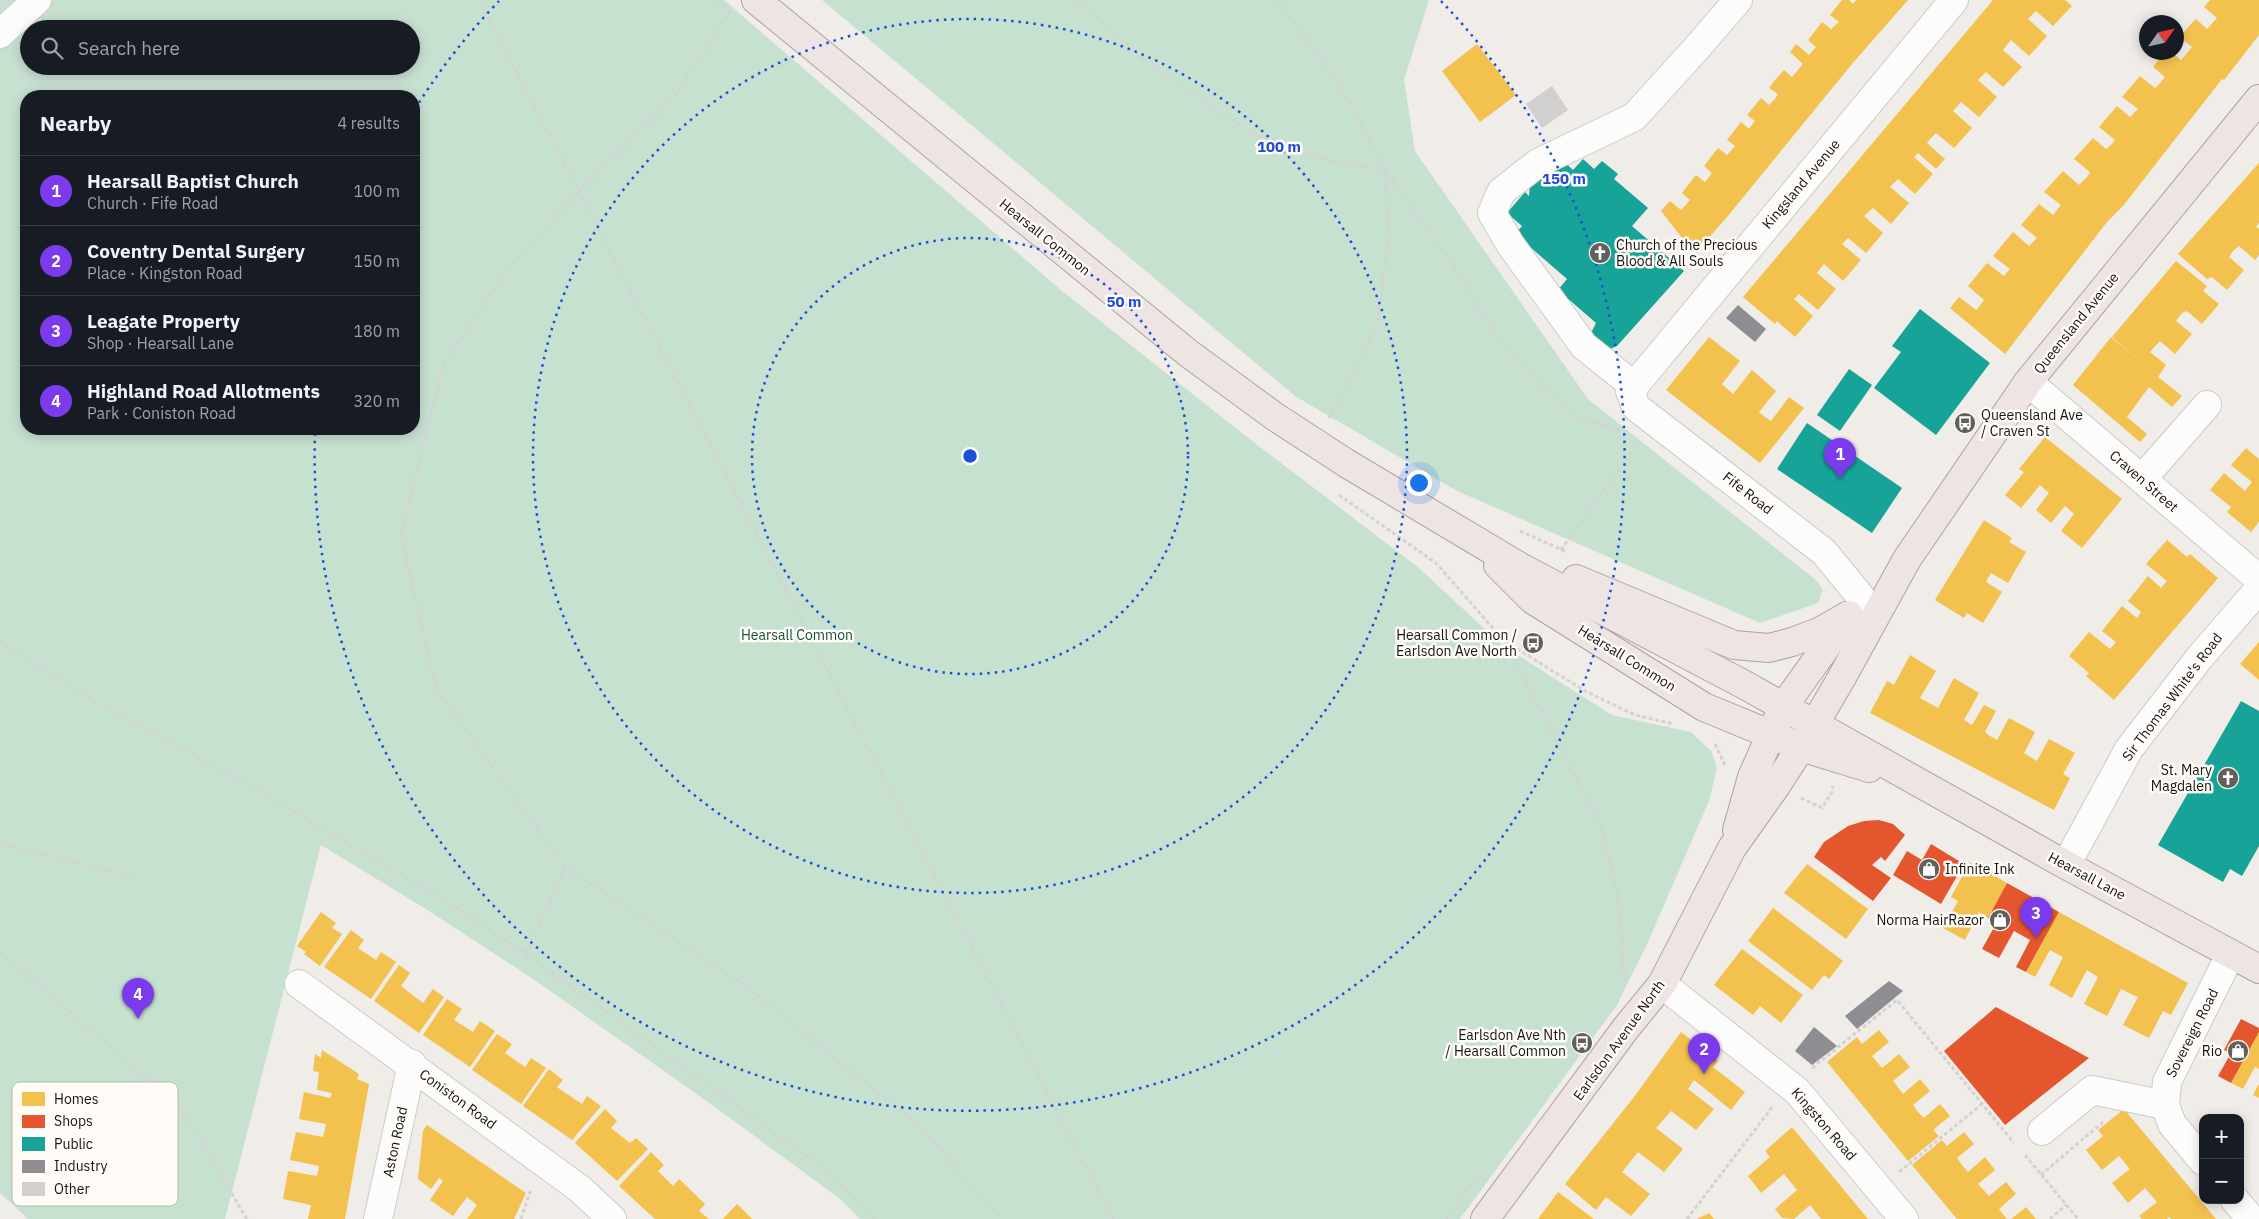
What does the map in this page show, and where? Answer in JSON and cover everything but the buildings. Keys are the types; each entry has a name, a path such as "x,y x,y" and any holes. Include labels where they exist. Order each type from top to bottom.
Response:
{"main road":[{"name":"Hearsall Common","path":"745,3 1188,353 1314,442 1472,540 1783,707 1807,736"},
{"name":"Queensland Avenue","path":"1807,736 1842,679 1907,559 2028,382 2259,99"},
{"name":"Hearsall Common","path":"1472,540 1533,600 1704,707 1770,734 1807,736"},
{"name":"Queensland Avenue","path":"1783,707 1857,608 1907,559"},
{"path":"1522,568 1557,571 1734,645 1769,648 1792,642 1819,632 1857,608"},
{"name":"Earlsdon Avenue North","path":"1765,779 1770,734 1783,707"},
{"name":"Earlsdon Avenue North","path":"1485,1219 1626,1028 1662,984 1765,779 1807,736"},
{"name":"Hearsall Lane","path":"1807,736 1836,758 1915,781"},
{"name":"Hearsall Lane","path":"1807,736 1915,781 2230,955 2259,969"}],"street":[{"path":"0,34 37,0"},
{"path":"1632,388 1584,346 1510,244 1492,213 1501,192 1538,163 1634,117 1696,50 1738,0"},
{"name":"Kingsland Avenue","path":"1632,388 1954,0"},
{"name":"Craven Street","path":"2028,382 2259,579"},
{"name":"Fife Road","path":"1632,388 1636,407 1824,552 1857,608"},
{"path":"2142,479 2207,405"},
{"name":"Sir Thomas White's Road","path":"2066,865 2129,749 2200,657 2259,589"},
{"name":"Sovereign Road","path":"2201,1159 2172,1124 2165,1104 2166,1082 2230,955"},
{"name":"Coniston Road","path":"299,984 412,1064 580,1189 612,1219"},
{"name":"Kingston Road","path":"1662,984 1798,1091 1904,1219"},
{"name":"Aston Road","path":"378,1219 412,1064"},
{"path":"2042,1130 2092,1090 2165,1104"},
{"path":"2238,1204 2251,1219"}],"path":[{"path":"479,0 1113,1219"},
{"path":"1077,0 1150,65 1256,136 1317,158 1384,170"},
{"path":"1277,0 1340,84 1384,170 1451,262 1500,342 1574,417 1616,431 1654,420"},
{"path":"745,3 674,98 578,193 505,273 444,364 401,535 436,689 564,867 750,989 920,1128 1000,1219"},
{"path":"1314,442 1350,381 1378,319 1389,236 1384,170"},
{"path":"1561,550 1654,420"},
{"path":"1517,529 1570,553"},
{"path":"0,642 92,700 265,794 468,915 526,954 814,1161 876,1219"},
{"path":"1630,976 1624,983 1623,946 1616,886 1600,824 1505,642 1585,691 1635,715 1677,724"},
{"path":"1713,741 1723,759 1726,770"},
{"path":"1723,759 1822,808 1832,792 1836,758"},
{"path":"0,844 135,877"},
{"path":"526,954 564,867"},
{"path":"0,952 151,1082"},
{"path":"1686,1219 1772,1107 1798,1091 1811,1069 1897,1000 2017,1146"},
{"path":"1879,1188 1982,1104"},
{"path":"178,1105 195,1128 226,1187 247,1219"},
{"path":"2040,1175 2106,1119"},
{"path":"2023,1153 2078,1219"},
{"path":"2050,1219 2066,1205"}],"green space":[{"name":"Hearsall Common","path":"0,0 724,0 1061,290 1247,437 1419,568 1502,645 1612,715 1691,732 1711,751 1717,768 1709,801 1648,942 1617,1005 1460,1219 860,1219 839,1198 701,1097 530,977 429,911 321,845 225,1219 28,1219 14,1206 178,1206 178,1082 12,1082 12,1204 0,1193"},
{"path":"822,0 1429,0 1404,80 1415,151 1588,399 1817,581 1823,590 1818,603 1760,623 1457,491 1295,396"}],"place":[{"name":"Church of the Precious Blood & All Souls","path":"1600,253"},
{"name":"Queensland Ave / Craven St","path":"1965,423"},
{"name":"Hearsall Baptist Church","path":"1840,479"},
{"name":"Hearsall Common / Earlsdon Ave North","path":"1533,643"},
{"name":"St. Mary Magdalen","path":"2228,778"},
{"name":"Infinite Ink","path":"1929,869"},
{"name":"Norma HairRazor","path":"2000,920"},
{"name":"Leagate Property","path":"2036,938"},
{"name":"Highland Road Allotments","path":"138,1019"},
{"name":"Earlsdon Ave Nth / Hearsall Common","path":"1582,1043"},
{"name":"Rio","path":"2238,1051"},
{"name":"Coventry Dental Surgery","path":"1704,1074"}]}
